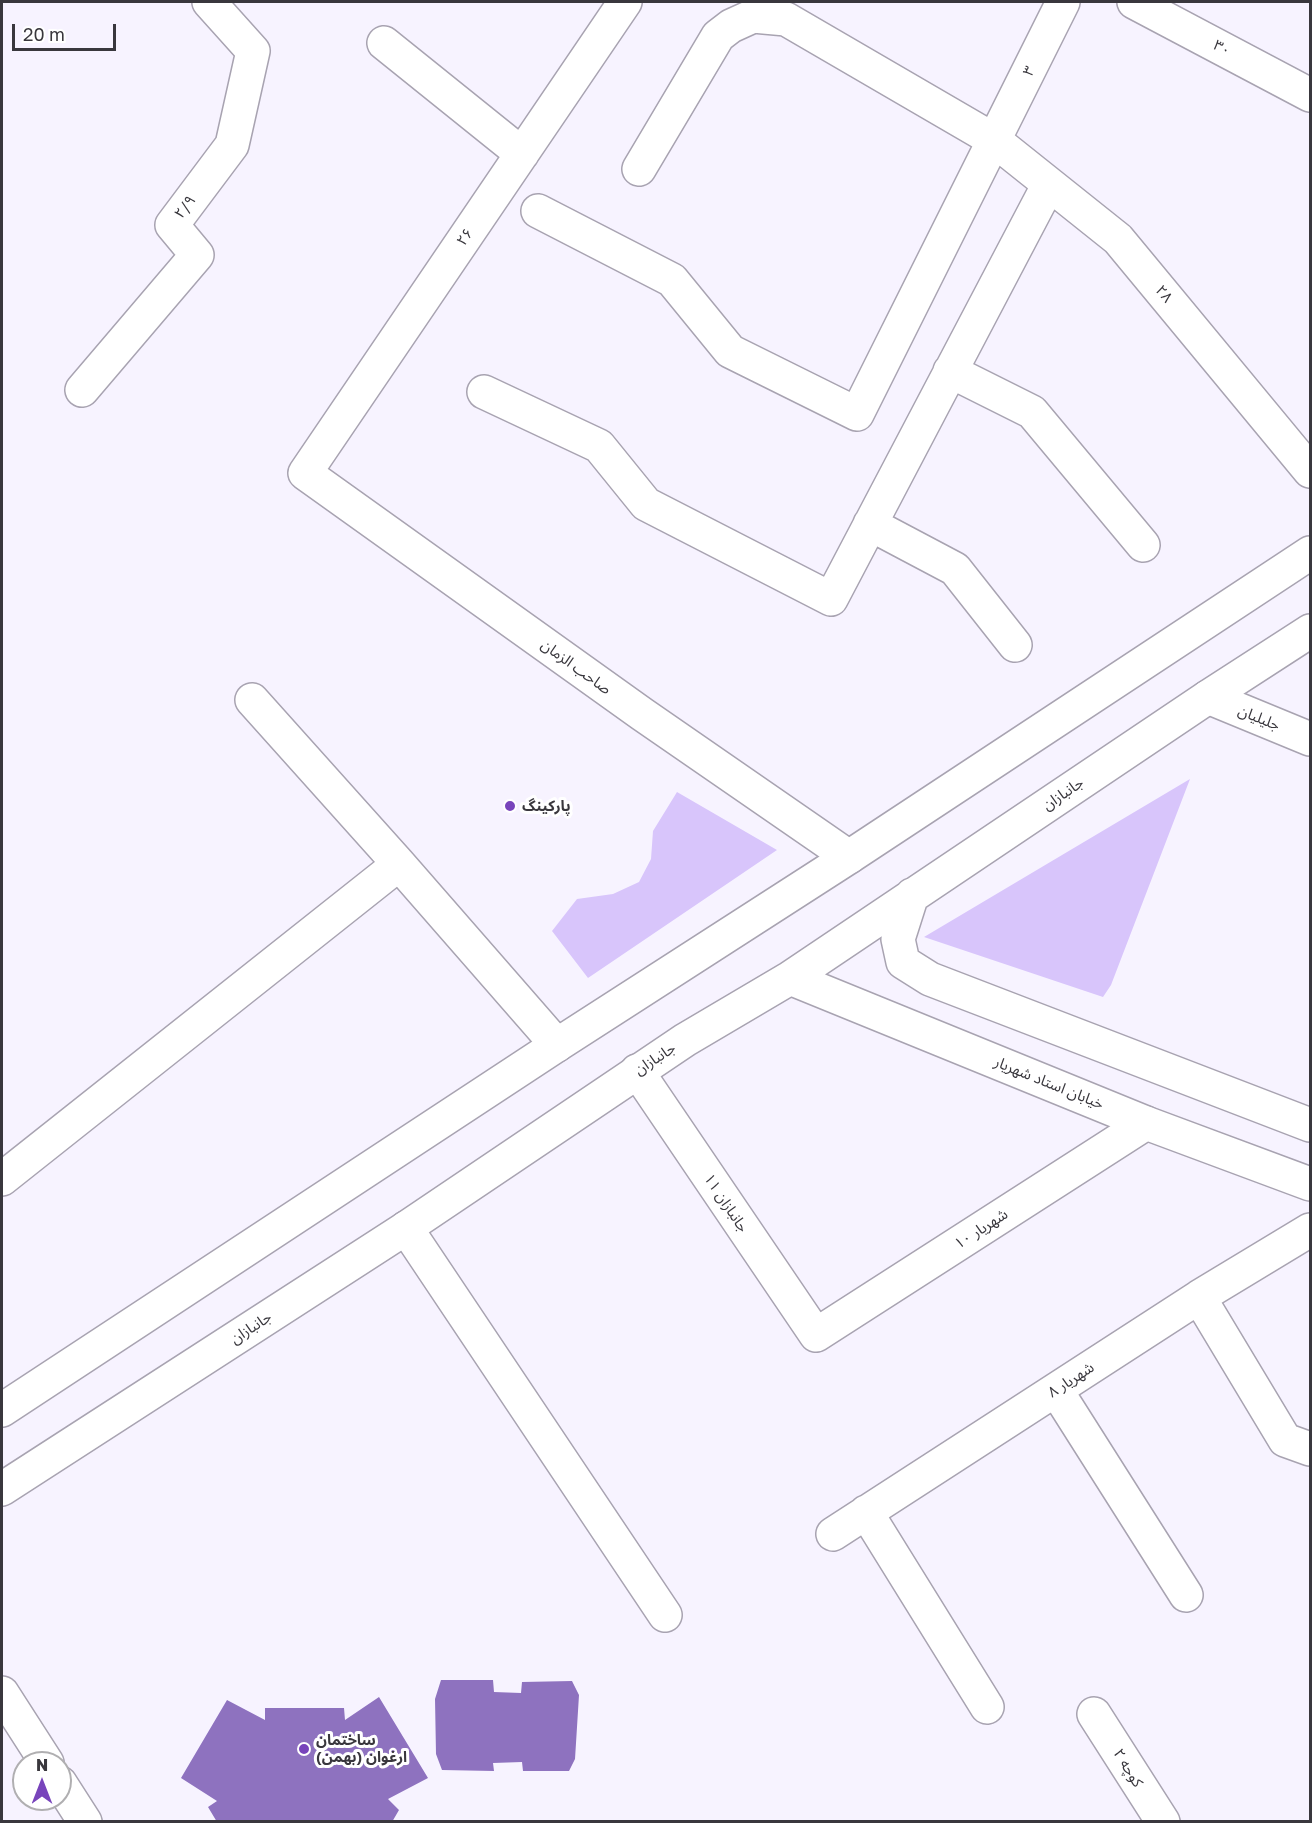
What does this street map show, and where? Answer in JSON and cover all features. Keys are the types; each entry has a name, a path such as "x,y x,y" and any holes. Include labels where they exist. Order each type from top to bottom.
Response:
{"street":[{"name":"۲/۹","path":"82,390 197,255 172,225 232,145 253,51 209,2"},
{"name":"۲۶","path":"305,473 625,2"},
{"name":"۳","path":"537,211 672,280 730,351 857,414 1063,2"},
{"name":"۳۰","path":"1134,2 1311,95"},
{"name":"۲۸","path":"639,169 718,36 731,26 753,16 786,19 994,140 1118,239 1311,471"},
{"path":"384,43 522,154"},
{"path":"484,392 599,446 646,504 831,599 1049,184"},
{"path":"950,371 1032,412 1143,546"},
{"name":"صاحب الزمان","path":"305,473 642,714 849,857"},
{"path":"870,524 955,569 1016,645"},
{"path":"2,1410 1311,553"},
{"name":"جانبازان","path":"2,1489 406,1228 637,1071 790,978 1208,697 1311,631"},
{"name":"جلیلیان","path":"1208,697 1311,739"},
{"path":"252,700 557,1045"},
{"path":"2,1179 399,864"},
{"path":"912,895 898,939 903,962 930,980 1311,1125"},
{"name":"خیابان استاد شهریار","path":"790,978 1146,1123 1311,1184"},
{"name":"۱۱ جانبازان","path":"637,1071 816,1335"},
{"name":"شهریار ۱۰","path":"816,1335 1146,1123"},
{"path":"406,1228 665,1615"},
{"name":"شهریار ۸","path":"833,1534 1199,1297 1311,1230"},
{"path":"1199,1297 1285,1440 1311,1449"},
{"path":"1056,1390 1186,1595"},
{"path":"866,1512 987,1707"},
{"path":"2,1694 39,1751"},
{"name":"کوچه ۲","path":"1094,1713 1163,1821"},
{"path":"72,1801 85,1821"}],"shaded area":[{"path":"1190,779 1111,985 1103,997 924,937"},
{"path":"677,792 777,850 588,978 552,931 577,899 613,894 639,882 651,859 653,831"}],"building":[{"path":"441,1680 493,1680 494,1692 521,1693 522,1682 572,1681 579,1695 575,1759 569,1771 523,1771 522,1762 493,1763 494,1771 442,1770 436,1754 435,1699"},
{"name":"ساختمان ارغوان (بهمن)","path":"379,1697 428,1778 388,1799 399,1810 392,1822 217,1822 208,1807 217,1801 181,1778 227,1700 265,1720 265,1708 344,1708 345,1720"}],"place":[{"name":"پارکینگ","path":"510,806"},
{"name":"ساختمان ارغوان (بهمن)","path":"304,1749"}]}
